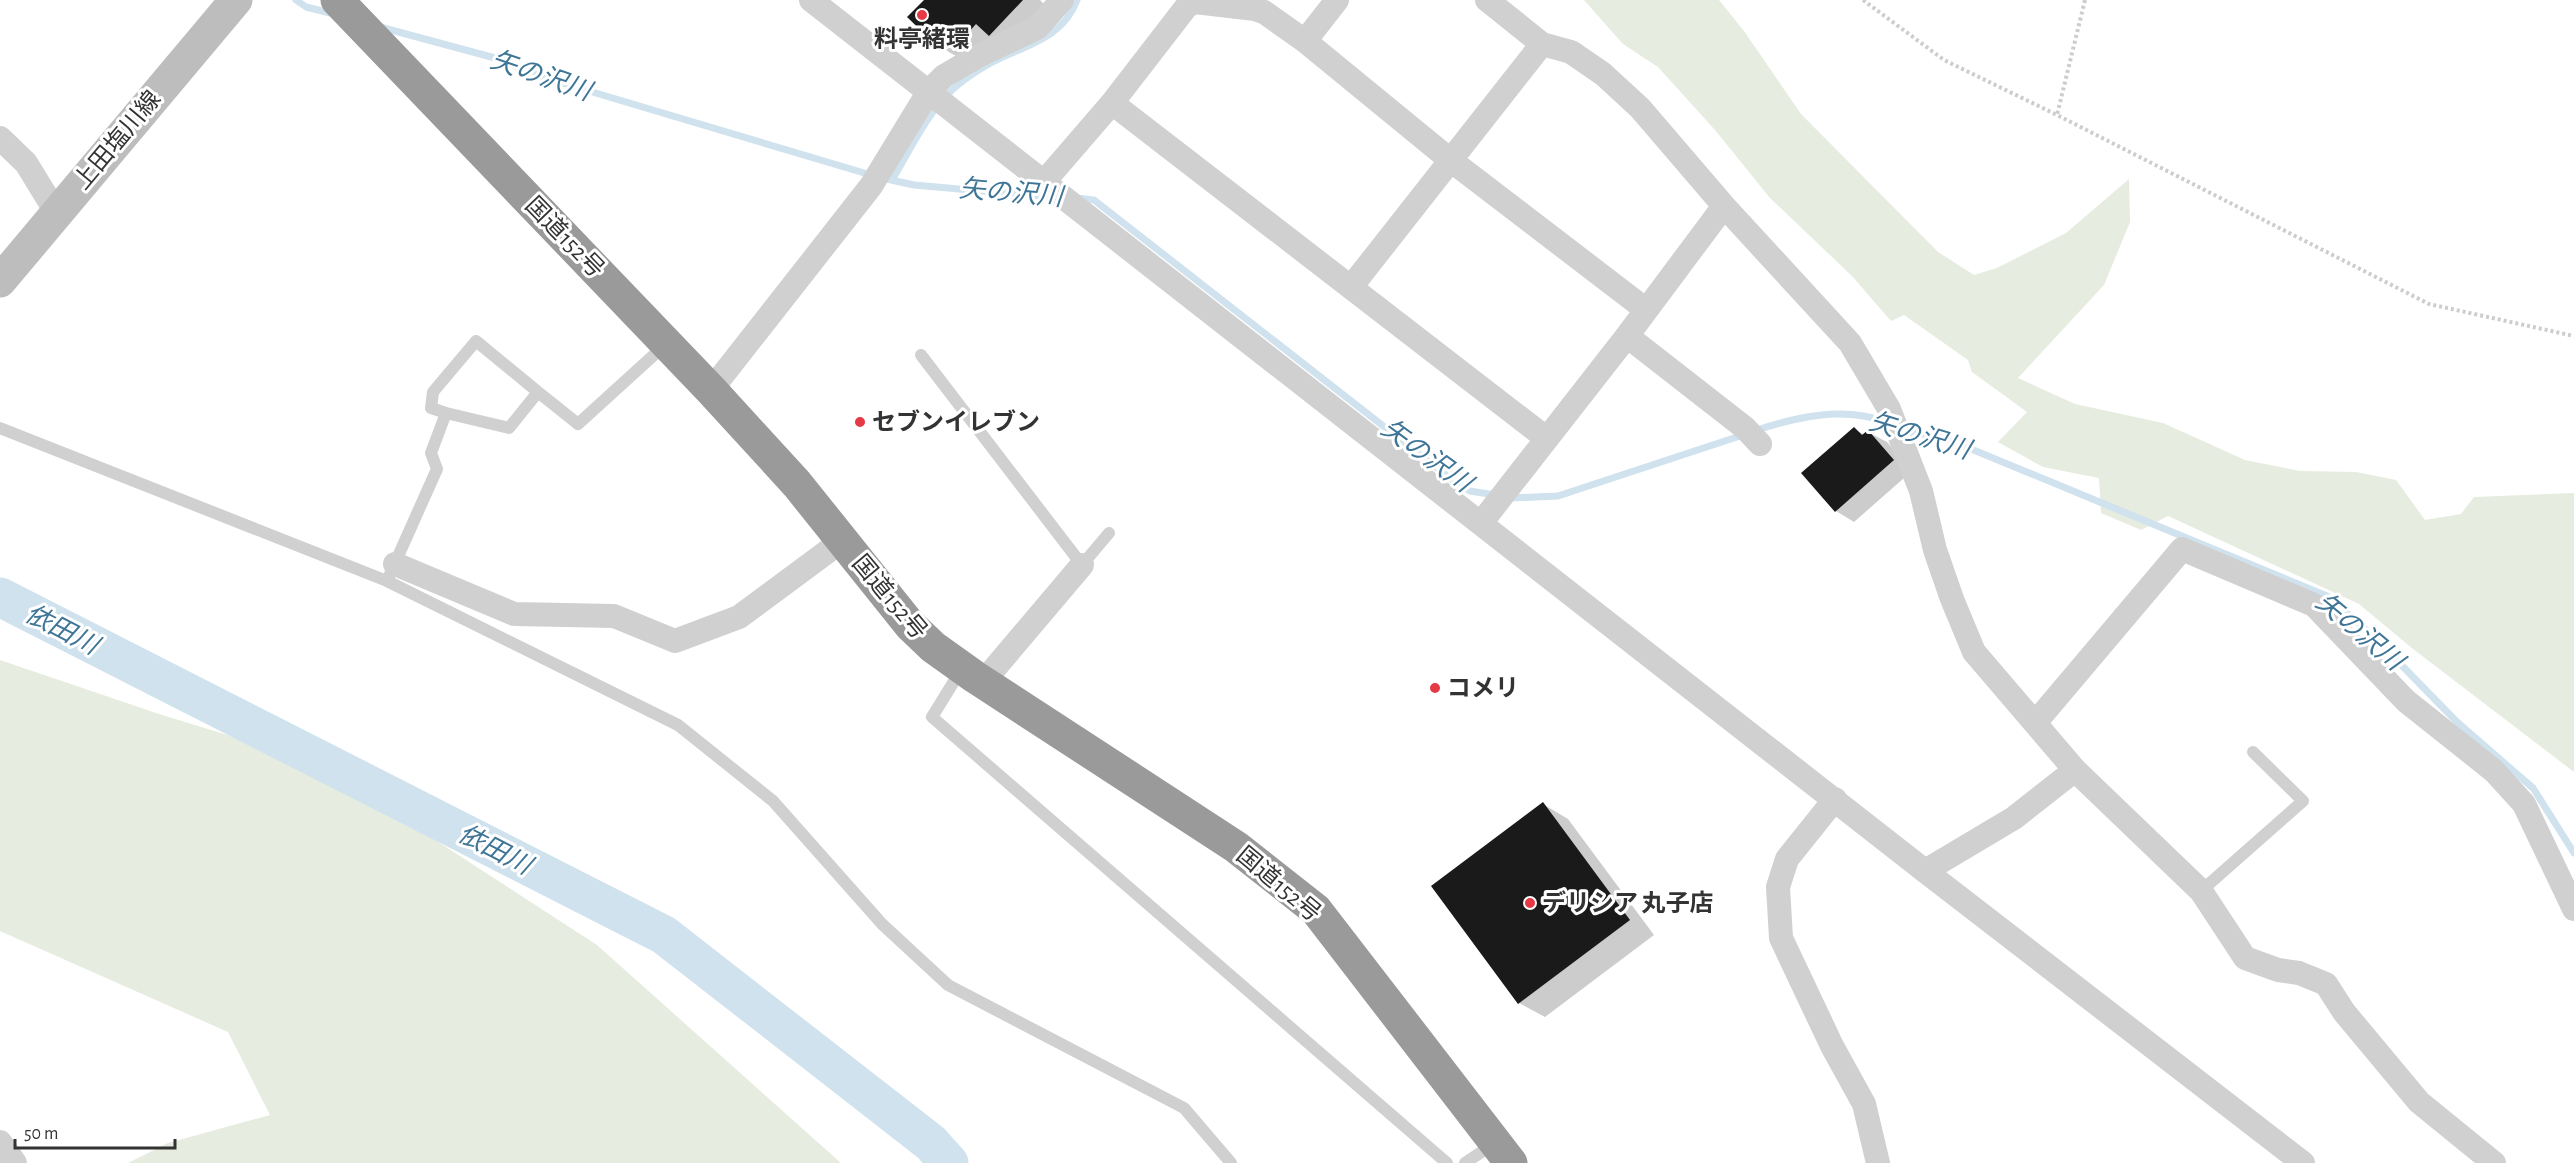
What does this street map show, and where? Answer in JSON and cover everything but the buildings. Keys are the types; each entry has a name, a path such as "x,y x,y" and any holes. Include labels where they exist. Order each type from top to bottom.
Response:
{"highway":[{"name":"国道152号","path":"338,1 711,390 797,484 910,626 933,647 972,675 1236,847 1316,910 1504,1153"}],"main road":[{"name":"上田塩川線","path":"0,281 236,0"}],"street":[{"path":"811,0 1925,871 2303,1163"},
{"path":"711,390 937,99 944,76 1037,28 1062,0"},
{"path":"1305,41 1337,0"},
{"path":"1487,0 1542,44 1570,52 1603,74 1640,108 1724,206 1850,343 1889,409 1921,492 1935,550 1952,599 1974,652 2075,770 2201,891 2245,958 2278,970 2299,973 2326,984 2344,1012 2419,1102 2494,1163"},
{"path":"1047,186 1187,6 1195,2 1264,12 1305,41 1449,159 1645,309"},
{"path":"1351,287 1449,159 1542,44"},
{"path":"1112,103 1546,438"},
{"path":"0,138 26,163 56,212"},
{"path":"1481,523 1627,336 1724,206"},
{"path":"1627,336 1753,437"},
{"path":"391,573 514,614 614,615 675,641 739,617 843,540"},
{"path":"2035,723 2182,549 2314,605 2406,701 2494,771 2524,804 2574,909"},
{"path":"972,675 1082,565"},
{"path":"1925,871 2014,818 2075,770"},
{"path":"1835,800 1787,859 1778,887 1781,938 1832,1046 1864,1104 1878,1163"},
{"path":"0,1142 15,1163"}],"lane":[{"path":"538,392 509,428 431,408 433,392 476,341 578,424 666,343"},
{"path":"921,355 1082,565 1110,533"},
{"path":"391,573 437,469 431,453 446,413"},
{"path":"0,429 391,573 678,725 773,801 882,924 948,985 1184,1108 1231,1163"},
{"path":"972,675 932,717 1447,1163"},
{"path":"2201,891 2303,801 2253,752"},
{"path":"1465,1163 1504,1153"}],"path":[{"path":"1863,0 1944,60 2429,304 2574,336"},
{"path":"2057,115 2085,0"}],"shaded area":[{"path":"1584,0 1719,0 1744,31 1801,114 1938,252 1974,275 1997,268 2066,233 2129,179 2130,222 2104,285 2018,378 2075,404 2163,423 2245,460 2300,471 2356,472 2396,480 2425,520 2461,514 2474,497 2574,493 2574,772 2413,649 2359,604 2168,516 2141,530 2101,513 2099,478 2043,467 1998,442 2027,412 1972,372 1968,360 1904,315 1891,321 1852,276 1770,198 1715,130 1658,67 1623,44"},
{"path":"0,660 159,714 315,762 597,945 841,1163 128,1163 168,1143 270,1115 228,1032 0,931"}],"waterway":[{"name":"矢の沢川","path":"296,0 306,7 334,14"},
{"path":"892,180 927,120 953,89 987,65 1051,34 1070,14 1077,0"},
{"name":"矢の沢川","path":"380,27 495,58 542,77 871,175"},
{"name":"矢の沢川","path":"882,178 914,185 1050,197"},
{"name":"矢の沢川","path":"1076,198 1094,200 1451,479 1470,491 1495,495"},
{"name":"矢の沢川","path":"1754,431 1786,421 1820,415 1853,415 1886,422"},
{"name":"矢の沢川","path":"1902,428 1920,435 1935,434 2327,596 2373,636 2457,722 2533,788 2574,853"},
{"name":"矢の沢川","path":"1509,498 1558,496 1743,435"},
{"name":"依田川","path":"0,597 664,935 931,1143 949,1163"}],"place":[{"name":"料亭緒環","path":"922,15"},
{"name":"セブンイレブン","path":"860,422"},
{"name":"コメリ","path":"1435,688"},
{"name":"デリシア 丸子店","path":"1530,903"}]}
